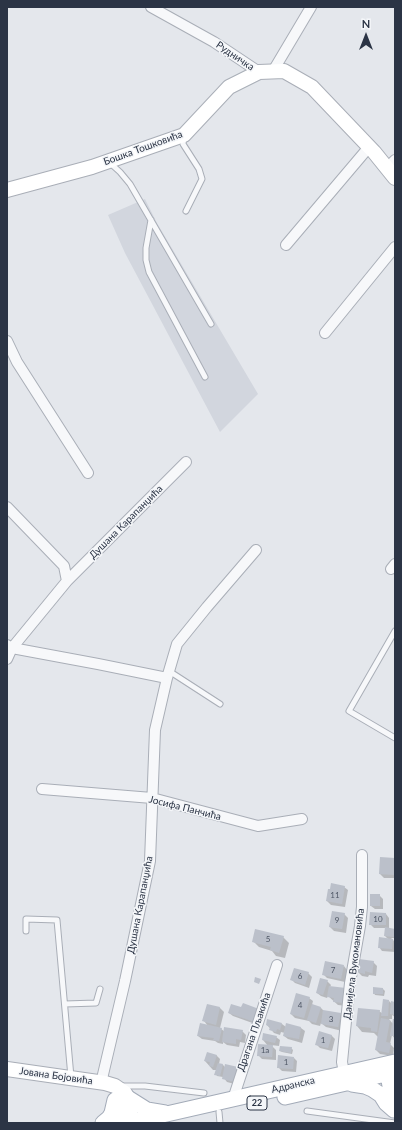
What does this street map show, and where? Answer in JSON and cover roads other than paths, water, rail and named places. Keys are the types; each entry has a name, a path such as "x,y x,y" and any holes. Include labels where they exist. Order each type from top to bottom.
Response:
{"main road":[{"path":"392,1067 394,1114"},
{"name":"Адранска","path":"167,1118 233,1099 346,1078 392,1067"},
{"path":"346,1078 372,1089 380,1095 394,1114"},
{"name":"22","path":"128,1123 167,1118 219,1117 346,1078"},
{"path":"103,1123 112,1113 113,1090 147,1110 167,1118"}],"street":[{"name":"Рудничка","path":"151,7 214,42 259,72 284,70 312,87 369,147 392,168"},
{"path":"273,71 311,7"},
{"name":"Бошка Тошковића","path":"7,190 108,161 184,135 229,87 259,72"},
{"path":"286,245 369,147"},
{"path":"325,333 395,247"},
{"path":"7,341 17,362 88,472"},
{"name":"Душана Карапанџића","path":"7,659 9,647 67,581 186,462"},
{"path":"7,507 64,566 67,581"},
{"name":"Душана Карапанџића","path":"113,1090 125,981 150,861 155,730 168,675 177,644 206,606 256,550"},
{"path":"9,647 98,664 168,675"},
{"name":"Јосифа Панчића","path":"42,789 152,798 258,826 302,819"},
{"name":"Данијела Вукомановића","path":"346,1078 342,1062 350,983 362,907 362,855"},
{"name":"Драгана Пљакића","path":"233,1099 277,965"},
{"name":"Јована Бојовића","path":"7,1069 71,1078 113,1090"},
{"path":"113,1090 128,1123"}],"lane":[{"path":"184,135 183,144 199,169 202,179 186,210"},
{"path":"108,161 130,184 211,324"},
{"path":"151,220 146,248 146,260 149,272 205,377"},
{"path":"395,631 349,712 395,738"},
{"path":"168,675 220,704"},
{"path":"26,931 26,919 57,920 71,1078"},
{"path":"65,1004 96,1003 100,989"},
{"path":"113,1090 145,1086 204,1093"},
{"path":"307,1111 394,1114"}]}
